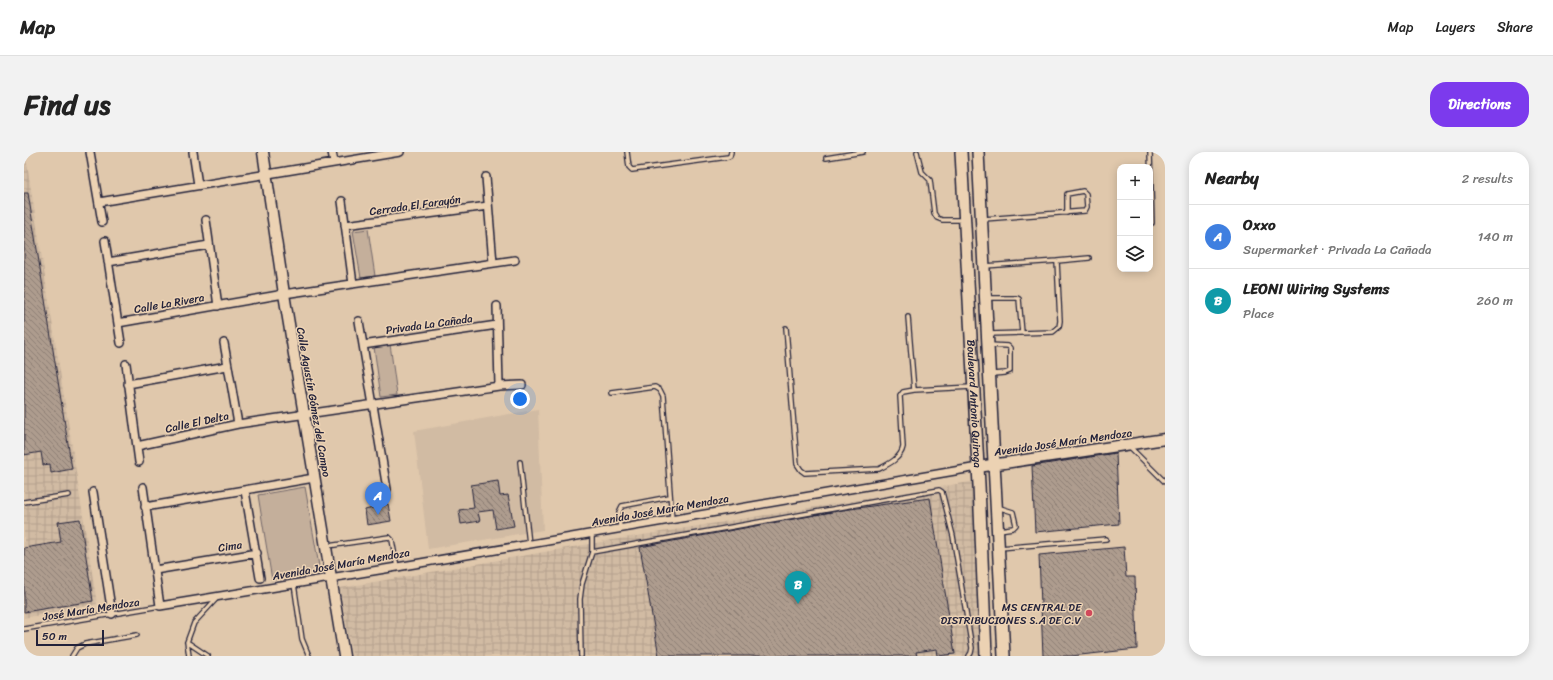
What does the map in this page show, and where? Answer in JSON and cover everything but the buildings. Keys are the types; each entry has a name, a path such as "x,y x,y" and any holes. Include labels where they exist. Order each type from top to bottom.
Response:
{"main road":[{"name":"Boulevard Antonio Quiroga","path":"961,152 978,466 986,656"},
{"name":"Boulevard Antonio Quiroga","path":"978,152 1004,656"}],"street":[{"path":"90,152 102,222"},
{"path":"193,152 198,184"},
{"name":"Calle Agustín Gómez del Campo","path":"263,152 284,294 344,656"},
{"path":"332,152 334,162"},
{"path":"99,202 198,184 400,152"},
{"path":"486,177 493,263"},
{"path":"342,201 353,284"},
{"name":"Cerrada El Farayón","path":"345,225 488,206"},
{"name":"Calle La Rivera","path":"118,322 218,306 206,220"},
{"path":"105,241 121,343"},
{"path":"108,262 209,245"},
{"path":"218,306 284,294 515,260"},
{"path":"497,306 499,386"},
{"path":"359,321 386,489"},
{"name":"Privada La Cañada","path":"363,345 497,325"},
{"name":"Calle El Delta","path":"137,446 238,424 224,343"},
{"path":"126,364 139,462"},
{"path":"128,384 227,366"},
{"path":"238,424 499,386 522,385"},
{"name":"Avenida José María Mendoza","path":"160,606 592,534 978,466 1165,439"},
{"path":"146,507 246,491 314,478"},
{"path":"143,487 160,606"},
{"name":"Cima","path":"155,570 256,553 246,491"},
{"path":"93,492 112,614"},
{"path":"256,553 260,578"}],"lane":[{"path":"627,152 629,166 632,170 728,157 730,156 731,152"},
{"path":"826,158 863,152"},
{"path":"917,152 922,172 930,180 934,213 937,218 942,220 964,220"},
{"path":"1150,152 1151,200"},
{"path":"982,220 1067,213 1085,211 1088,208 1086,194 1083,191 1069,193 1066,198 1067,213"},
{"path":"984,266 1089,258"},
{"path":"988,340 1022,333 1053,332 1058,327 1060,321 1057,261"},
{"path":"986,298 1019,299 1022,333"},
{"path":"908,317 914,390"},
{"path":"786,328 797,464 805,473 879,469 890,464 902,453 903,447 900,396 903,392 914,390 974,387"},
{"path":"988,340 1010,348 1010,371 1005,373 990,374"},
{"path":"612,393 655,387 660,390 663,396 669,496 672,520"},
{"path":"1127,445 1165,482"},
{"path":"520,462 529,544"},
{"path":"592,552 939,490 942,492 953,536 972,648 969,656"},
{"path":"24,502 69,495"},
{"path":"620,529 619,512 622,506 669,496"},
{"path":"997,507 1014,512 1016,525 1013,528 998,530"},
{"path":"581,656 580,599 582,584 592,552 592,534"},
{"path":"325,546 389,537 392,540 397,567"},
{"path":"998,548 1106,539"},
{"path":"294,584 302,639 309,656"},
{"path":"189,656 187,642 194,622 218,597"},
{"name":"José María Mendoza","path":"24,629 160,606"},
{"path":"72,656 77,648 85,644 137,635"},
{"path":"187,642 208,656"}],"shaded area":[{"path":"24,152 97,604 24,618"},
{"path":"368,229 375,276 361,278 353,231"},
{"path":"390,344 397,395 381,397 374,347"},
{"path":"538,409 543,530 428,549 414,431"},
{"path":"976,481 981,656 352,656 340,588 618,539"},
{"path":"305,487 319,566 314,572 272,580 258,495"}],"place":[{"name":"Oxxo","path":"378,515"},
{"name":"LEONI Wiring Systems","path":"798,604"},
{"name":"MS CENTRAL DE DISTRIBUCIONES S.A DE C.V","path":"1089,613"}]}
